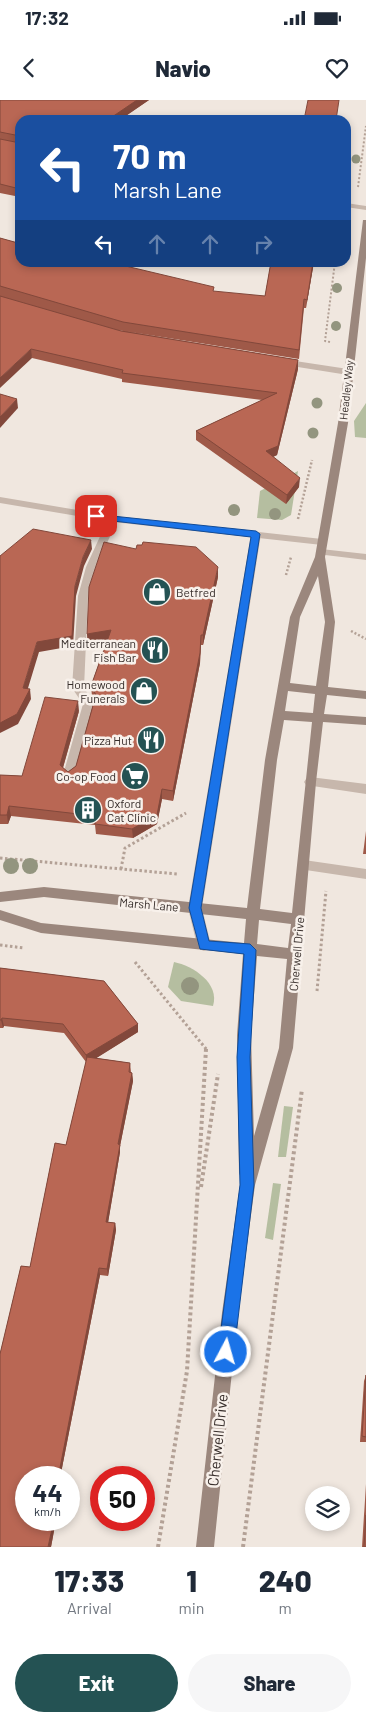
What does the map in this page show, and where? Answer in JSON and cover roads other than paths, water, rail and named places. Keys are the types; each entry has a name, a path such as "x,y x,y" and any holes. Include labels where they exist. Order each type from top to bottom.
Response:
{"main road":[{"name":"Headley Way","path":"275,730 295,617 321,550 343,423 366,222"},
{"name":"Headley Way","path":"318,718 330,622 321,550"},
{"path":"283,686 366,695"},
{"path":"278,714 366,721"},
{"name":"Cherwell Drive","path":"205,1547 230,1313 247,1185 286,1048 296,954 310,782 318,718"},
{"name":"Cherwell Drive","path":"247,1185 243,1057 253,914 275,730"},
{"name":"Marsh Lane","path":"0,897 44,892 124,902 299,919"},
{"path":"0,916 41,928 296,954"}],"street":[{"path":"351,206 366,208"},
{"path":"271,360 348,372"},
{"path":"0,500 114,519 256,534 321,550 366,557"},
{"path":"69,775 89,704 78,688 83,596 91,567 114,519"},
{"path":"204,945 195,908 256,534"},
{"path":"310,782 366,789"},
{"path":"304,865 366,874"}],"place":[{"name":"Betfred","path":"157,592"},
{"name":"Mediterranean Fish Bar","path":"155,650"},
{"name":"Homewood Funerals","path":"144,691"},
{"name":"Pizza Hut","path":"151,740"},
{"name":"Co-op Food","path":"135,776"},
{"name":"Oxford Cat Clinic","path":"88,810"}]}
